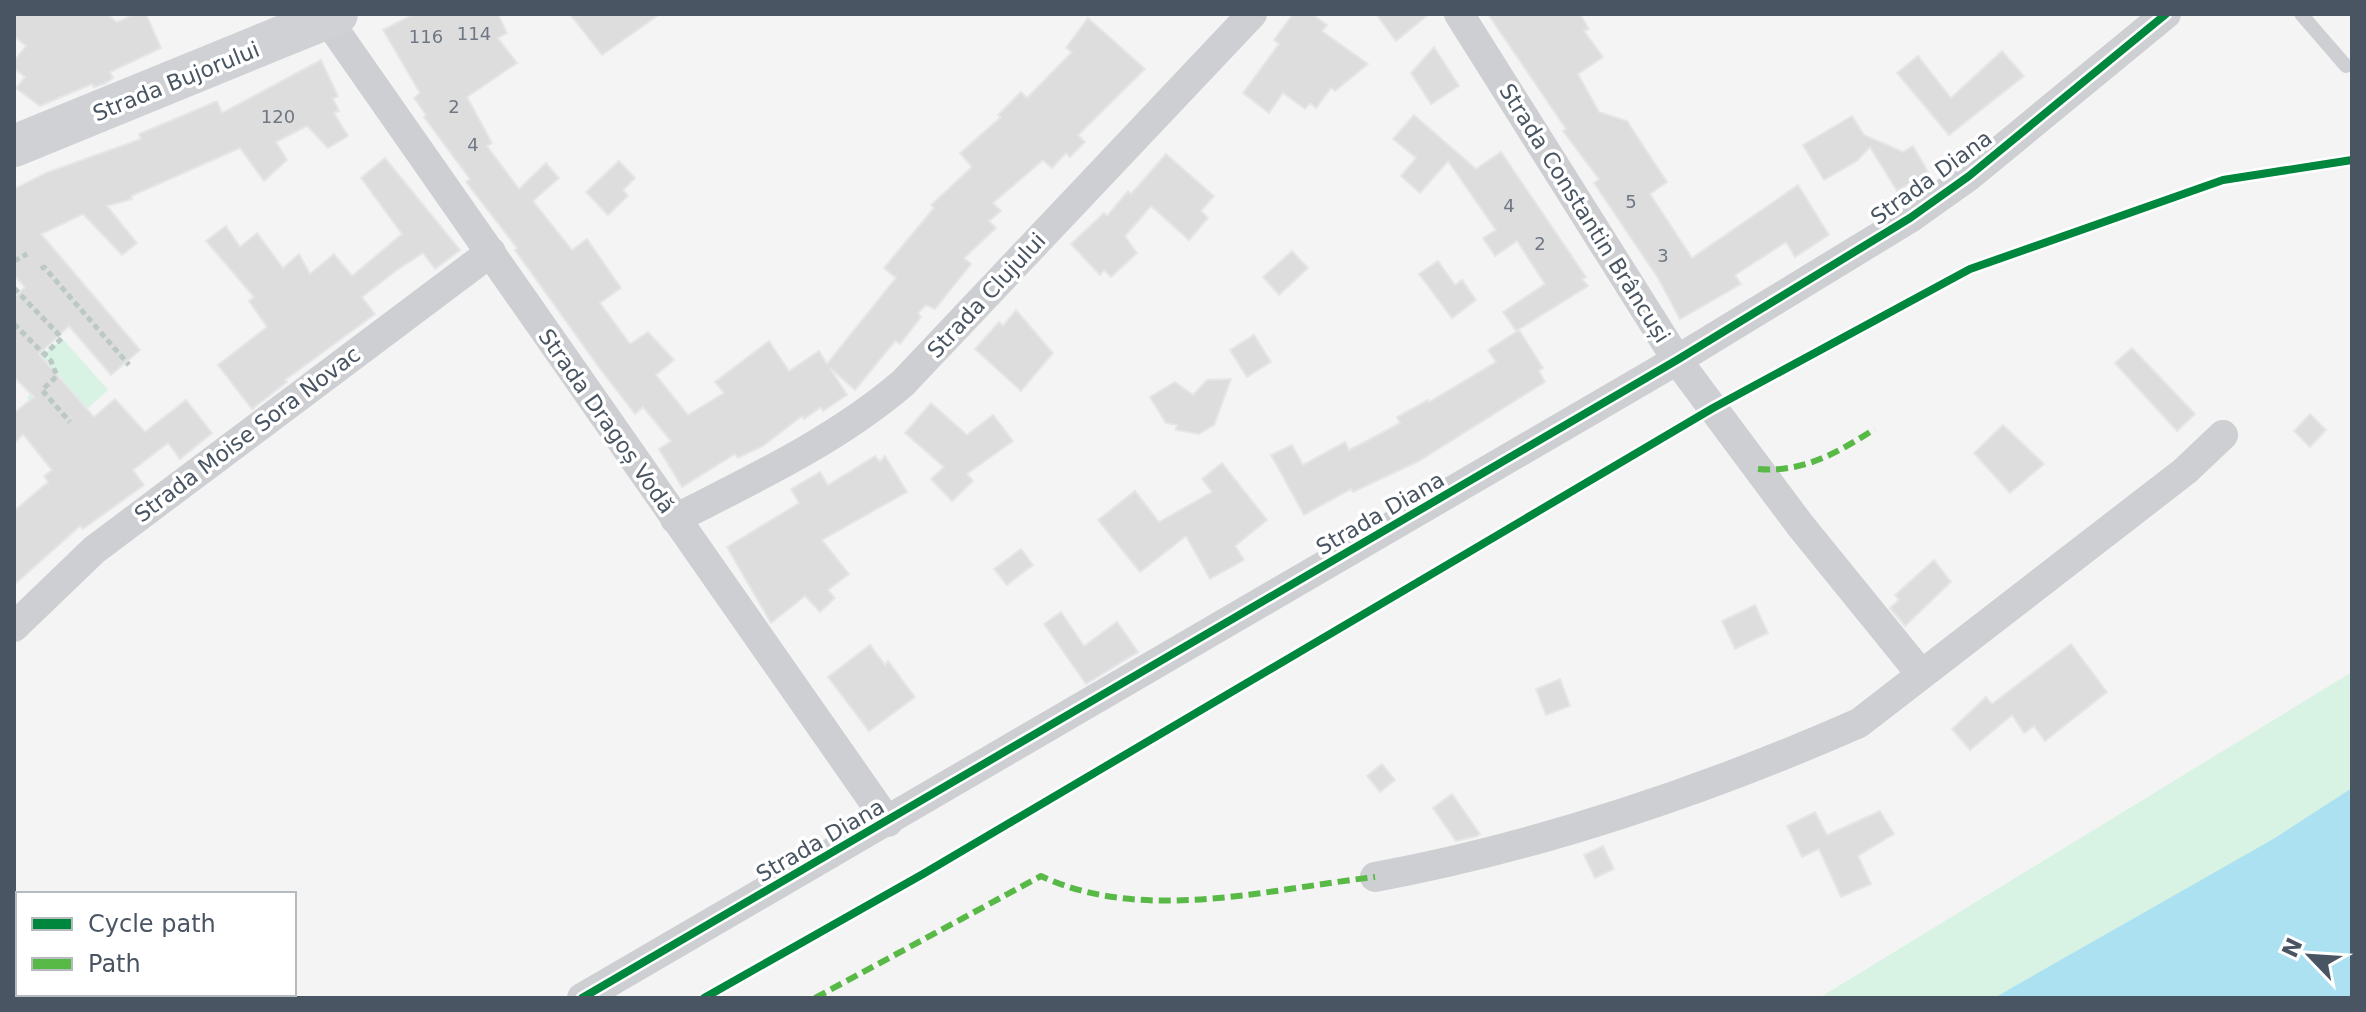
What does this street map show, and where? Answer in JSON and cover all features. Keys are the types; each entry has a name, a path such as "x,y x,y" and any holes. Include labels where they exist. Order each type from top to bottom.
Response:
{"street":[{"name":"Strada Clujului","path":"675,519 798,456 867,414 903,383 1252,14"},
{"name":"Strada Constantin Brâncuși","path":"1459,14 1677,360 1800,525 1921,674"},
{"name":"Strada Diana","path":"582,998 1677,360 1910,218 1969,176 2166,14"},
{"name":"Strada Dragoș Vodă","path":"332,16 675,519 888,822"},
{"name":"Strada Bujorului","path":"14,146 332,16"},
{"name":"Strada Moise Sora Novac","path":"14,627 94,550 491,252"},
{"path":"1375,877 1491,853 1672,795 1859,723 2185,471 2223,435"}],"lane":[{"path":"2301,14 2346,66"}],"path":[{"path":"14,261 27,254"},
{"path":"41,269 44,267 129,365"},
{"path":"14,288 62,338 44,355"},
{"path":"14,324 44,355 57,376 42,390 70,422"}],"green space":[{"path":"14,324 44,354 62,338 108,390 87,409 55,370 43,381 51,424 27,398 42,381"},
{"path":"2352,672 2352,998 1819,998"}],"water":[{"path":"2352,788 2352,998 1994,998 2275,838"}],"building":[{"path":"14,14 107,14 117,22 135,14 146,14 161,48 110,72 113,78 106,83 94,87 92,84 40,106 16,88 25,77 14,68 14,61 26,46 14,36"},
{"path":"414,14 498,14 507,33 498,38 517,63 467,97 492,143 487,146 519,189 546,163 559,178 533,201 572,250 587,239 621,288 600,303 630,344 648,332 674,360 656,375 688,415 724,393 715,382 769,341 789,371 819,351 827,364 896,278 884,268 934,208 931,205 972,167 960,153 1001,117 998,115 1021,92 1027,98 1072,52 1066,48 1088,18 1145,69 1078,135 1085,142 1070,157 1066,153 1052,168 1043,160 993,203 1001,211 989,221 996,228 964,258 971,264 935,309 926,305 918,313 921,317 900,344 895,341 855,390 830,368 847,395 823,411 821,407 804,419 802,416 763,446 738,458 735,454 682,487 659,449 671,441 643,407 635,414 598,366 515,250 517,248 466,182 470,179 424,117 426,115 414,98 420,93 383,30"},
{"path":"570,14 660,14 602,55"},
{"path":"1293,14 1312,14 1327,25 1322,31 1368,64 1335,91 1331,88 1316,108 1310,103 1305,109 1283,93 1269,113 1243,93 1279,44 1274,40"},
{"path":"1376,14 1429,14 1396,41"},
{"path":"1488,14 1580,14 1589,29 1584,31 1603,57 1578,74 1599,112 1627,121 1667,182 1650,194 1692,258 1798,185 1829,235 1795,257 1786,242 1735,275 1741,284 1680,319 1658,278 1594,183 1599,179 1563,131 1566,129"},
{"path":"1434,47 1459,86 1431,104 1411,73"},
{"path":"2002,51 2024,76 1949,135 1897,73 1918,56 1951,98"},
{"path":"321,60 338,96 333,99 339,111 334,113 348,136 328,148 307,126 276,142 287,160 264,181 240,148 131,196 132,199 107,206 137,243 122,255 83,214 41,234 140,350 111,375 69,326 39,354 94,417 115,399 145,432 186,400 212,433 180,459 168,443 133,470 144,485 83,529 80,526 14,585 14,511 48,482 44,476 52,470 23,434 14,444 14,413 34,397 14,377 14,297 25,287 14,275 14,189 46,173 141,139 139,134 217,101 222,113"},
{"path":"1414,115 1476,169 1501,152 1586,277 1582,279 1588,286 1516,331 1503,312 1545,284 1517,241 1495,256 1483,238 1496,230 1448,161 1420,193 1401,176 1416,158 1393,139"},
{"path":"1852,116 1864,135 1903,152 1913,146 1928,172 1897,191 1870,147 1857,161 1824,180 1803,145"},
{"path":"1166,154 1214,196 1201,211 1208,218 1189,240 1151,206 1125,236 1137,253 1111,277 1104,270 1100,275 1071,244 1104,213 1107,216 1128,191 1131,194"},
{"path":"385,158 460,250 435,269 423,253 397,270 362,297 375,314 285,380 287,382 252,409 218,365 267,327 249,301 254,297 206,241 226,226 240,247 257,233 283,268 299,254 310,274 334,254 352,276 402,234 361,178"},
{"path":"619,161 635,178 623,190 628,196 608,215 586,192"},
{"path":"1292,251 1308,268 1279,295 1263,277"},
{"path":"1438,261 1455,285 1462,280 1476,300 1452,318 1419,274"},
{"path":"1016,310 1053,353 1021,391 975,349 999,322 1003,326"},
{"path":"1519,330 1543,368 1539,371 1545,382 1419,461 1353,492 1351,489 1304,515 1271,455 1292,445 1303,465 1345,442 1349,450 1363,443 1400,423 1397,417 1429,402 1496,362 1488,350"},
{"path":"1254,335 1271,362 1247,377 1230,350"},
{"path":"2132,348 2195,414 2177,431 2115,363"},
{"path":"1231,379 1214,425 1199,434 1176,430 1177,425 1166,423 1150,397 1175,382 1193,395 1207,380"},
{"path":"931,403 967,435 993,415 1013,441 967,474 973,481 952,501 931,479 944,467 905,433"},
{"path":"2310,414 2326,430 2310,447 2294,431"},
{"path":"2003,425 2044,464 2010,493 1974,453"},
{"path":"875,456 880,462 885,456 907,492 822,540 849,574 828,590 835,598 820,612 805,596 771,623 727,547 799,503 791,489 820,472 828,485"},
{"path":"1222,463 1267,520 1235,546 1244,560 1210,579 1186,536 1140,572 1098,520 1135,491 1159,522 1212,492 1202,479"},
{"path":"1021,549 1033,565 1007,585 994,569"},
{"path":"1934,560 1951,582 1905,626 1890,608 1899,600 1895,595"},
{"path":"1755,605 1768,633 1735,649 1722,621"},
{"path":"1061,612 1084,646 1117,622 1138,652 1086,684 1044,624"},
{"path":"2071,644 2107,692 2045,741 2034,726 2024,733 2012,715 1970,750 1952,729 1986,697 1992,704"},
{"path":"870,645 885,665 888,661 915,697 869,731 828,677"},
{"path":"1560,679 1570,706 1546,715 1536,689"},
{"path":"1382,764 1395,780 1380,792 1367,776"},
{"path":"1452,794 1480,834 1477,836 1456,841 1433,808"},
{"path":"1880,811 1894,834 1858,856 1871,884 1841,897 1819,849 1802,857 1787,826 1815,812 1827,835"},
{"path":"1603,846 1614,869 1595,878 1584,855"}],"marked path":[{"path":"1758,469 1790,468 1820,459 1875,429"},
{"path":"815,998 1041,876 1080,890 1121,898 1163,901 1249,895 1375,877"}],"cycle path":[{"path":"582,998 1677,360 1910,218 1969,176 2166,14"},
{"path":"704,998 923,874 1713,408 1970,269 2223,180 2352,160"}]}
